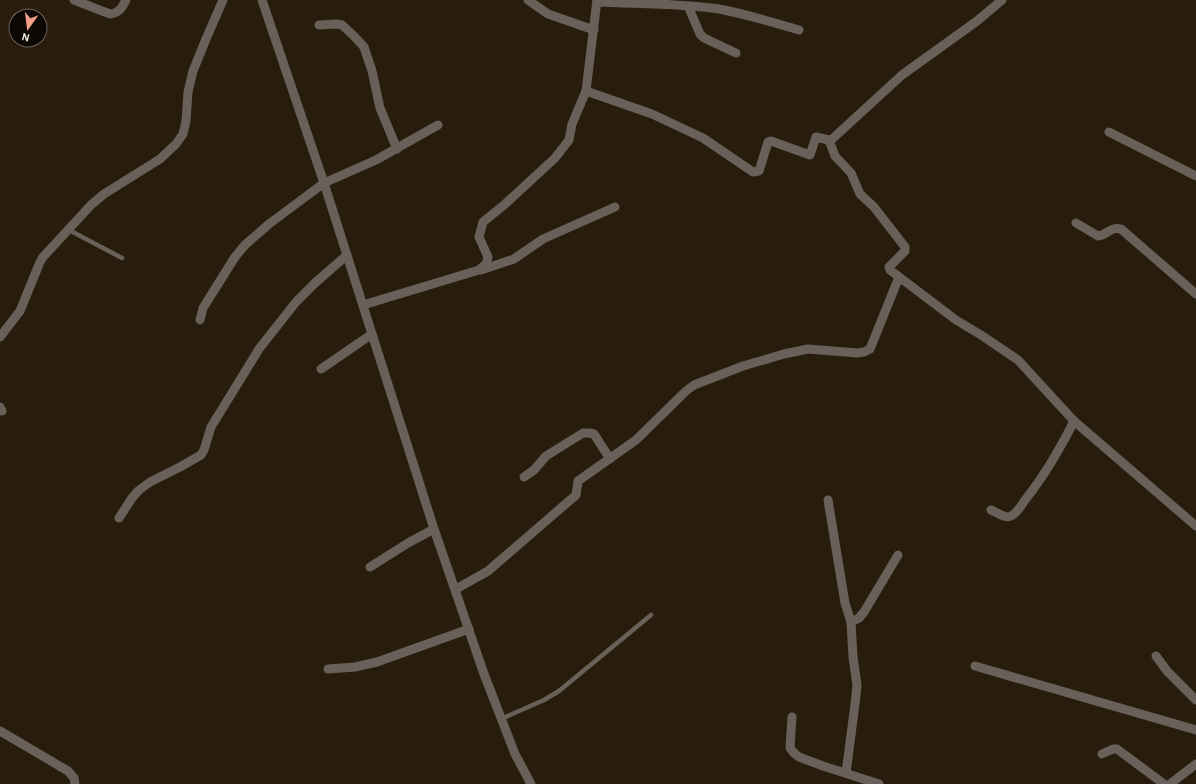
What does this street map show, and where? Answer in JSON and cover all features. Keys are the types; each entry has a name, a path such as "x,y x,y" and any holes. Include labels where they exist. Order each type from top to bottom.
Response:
{"street":[{"path":"74,0 110,14 116,13 120,10 126,0"},
{"path":"0,337 20,311 40,262 91,205 104,194 160,159 176,144 183,134 186,121 188,92 193,71 223,0"},
{"path":"262,0 324,183 434,529 501,719 515,754 531,784"},
{"path":"528,0 548,14 594,30"},
{"path":"830,141 902,75 977,21 1002,0"},
{"path":"479,270 486,264 488,257 479,237 483,222 504,205 555,158 569,140 572,124 586,90 597,1 688,6 719,10 799,30"},
{"path":"688,6 700,34 704,38 736,53"},
{"path":"319,25 342,25 364,47 372,71 380,108 397,149"},
{"path":"586,90 652,114 702,138 753,172 759,171 768,142 771,141 810,155 816,136 830,141"},
{"path":"200,320 203,308 235,257 245,245 290,207 324,183 376,160 438,125"},
{"path":"1109,132 1196,176"},
{"path":"830,141 835,156 851,173 860,194 874,208 905,247 905,251 889,267 890,270 956,320 1018,360 1074,420 1196,526"},
{"path":"363,305 514,259 543,239 615,207"},
{"path":"1076,223 1098,236 1101,236 1114,228 1121,229 1196,294"},
{"path":"119,518 138,490 201,454 204,450 211,427 258,349 296,302 315,283 347,256"},
{"path":"456,589 488,570 576,495 578,481 636,440 686,391 694,386 743,366 784,354 808,349 857,353 870,349 899,277"},
{"path":"321,369 372,334"},
{"path":"991,510 1008,517 1021,506 1060,450 1074,420"},
{"path":"524,477 534,470 546,456 583,433 594,434 610,459"},
{"path":"828,500 845,603 851,622 856,685 856,704 846,772"},
{"path":"370,568 408,543 434,529"},
{"path":"851,622 859,618 864,612 898,555"},
{"path":"328,669 355,667 377,662 469,629"},
{"path":"1156,656 1167,671 1196,700"},
{"path":"975,666 1196,730"},
{"path":"792,717 790,748 799,757 879,784"},
{"path":"0,731 68,771 74,778 75,784"},
{"path":"1102,754 1113,749 1117,749 1164,784"},
{"path":"1170,784 1196,764"}],"lane":[{"path":"69,230 122,258"},
{"path":"501,719 544,700 559,691 651,615"}]}
